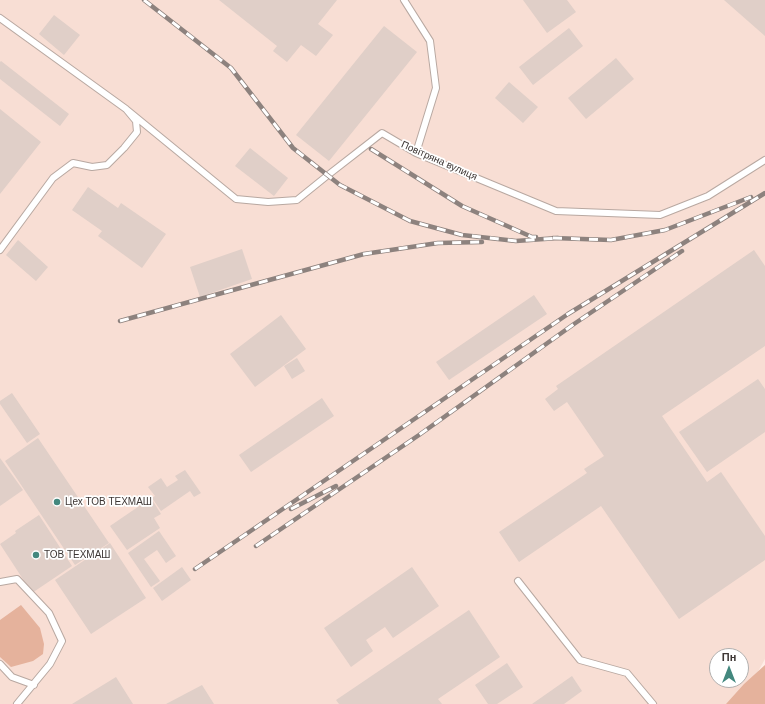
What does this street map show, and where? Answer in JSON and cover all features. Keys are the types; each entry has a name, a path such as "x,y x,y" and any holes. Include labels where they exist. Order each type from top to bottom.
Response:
{"lane":[{"path":"404,0 430,41 436,88 416,153"},
{"path":"0,18 126,108 136,121 137,132 107,165 92,167 73,163 53,178 0,250"},
{"name":"Повітряна вулиця","path":"126,108 236,199 268,202 297,200 382,133 416,153 556,211 616,215 660,215 708,196 765,160"},
{"path":"0,582 17,579 49,613 62,641 50,664 17,704"},
{"path":"518,582 580,660 627,673 653,704"},
{"path":"0,664 12,677 34,685"}],"shaded area":[{"path":"0,0 765,0 765,659 749,688 749,648 709,648 709,688 749,688 740,704 0,704"},
{"path":"21,605 40,628 44,644 43,654 33,661 11,667 0,657 0,620"},
{"path":"765,665 765,704 726,704 740,688 749,688 749,679"}],"building":[{"path":"219,0 337,0 318,24 333,35 316,56 301,45 287,62 273,51 277,46"},
{"path":"523,0 567,0 576,12 547,33"},
{"path":"724,0 765,0 765,36"},
{"path":"54,15 80,35 64,55 39,34"},
{"path":"384,26 417,52 329,161 296,135"},
{"path":"569,28 583,46 533,85 519,67"},
{"path":"616,58 634,79 586,119 568,98"},
{"path":"1,61 69,114 60,126 0,79"},
{"path":"509,82 538,107 523,123 495,98"},
{"path":"0,109 41,142 0,194"},
{"path":"250,148 288,178 274,196 235,166"},
{"path":"88,187 118,208 121,203 166,234 142,268 98,236 102,231 72,210"},
{"path":"18,240 48,267 36,281 6,255"},
{"path":"242,249 252,279 200,297 190,267"},
{"path":"754,250 765,266 765,346 662,416 707,482 721,472 765,536 765,560 679,619 601,506 519,562 499,532 587,473 584,469 604,456 567,402 554,411 545,399 558,389 556,386"},
{"path":"534,295 547,314 449,380 436,362"},
{"path":"281,315 306,349 255,387 230,354"},
{"path":"297,358 305,371 292,379 284,366"},
{"path":"758,379 765,389 765,432 707,472 679,432"},
{"path":"12,393 40,434 27,443 0,404 0,401"},
{"path":"322,398 334,416 251,472 239,455"},
{"name":"Цех ТОВ ТЕХМАШ","path":"38,438 109,543 75,565 5,461"},
{"path":"0,458 23,490 0,506"},
{"path":"185,470 201,493 194,497 190,491 161,511 152,498 155,496 148,487 161,478 167,487 178,480 175,476"},
{"path":"151,498 161,514 154,518 160,528 127,550 110,526"},
{"name":"ТОВ ТЕХМАШ","path":"39,515 72,566 32,593 0,544 16,533 15,531"},
{"path":"159,531 176,556 166,563 157,550 144,559 160,581 151,587 128,553"},
{"path":"110,543 146,598 91,634 55,580"},
{"path":"182,567 191,580 162,601 153,588"},
{"path":"412,567 439,606 393,638 385,627 366,640 373,651 351,667 324,628"},
{"path":"469,610 500,657 438,699 442,704 339,704 336,700"},
{"path":"507,663 523,687 497,704 488,704 475,685"},
{"path":"572,676 582,691 564,704 532,704"},
{"path":"116,677 133,704 72,704"},
{"path":"202,685 214,704 166,704"}],"railway":[{"path":"144,0 231,68 293,148 340,185 410,221 462,235 516,241 558,238"},
{"path":"371,149 462,206 532,237 536,237"},
{"path":"195,569 568,314 765,193"},
{"path":"553,238 611,240 665,230 751,197"},
{"path":"120,321 364,254 438,243 482,242"},
{"path":"256,546 419,435 574,324 682,251"},
{"path":"291,509 336,486"}],"place":[{"name":"Цех ТОВ ТЕХМАШ","path":"57,502"},
{"name":"ТОВ ТЕХМАШ","path":"36,555"}]}
